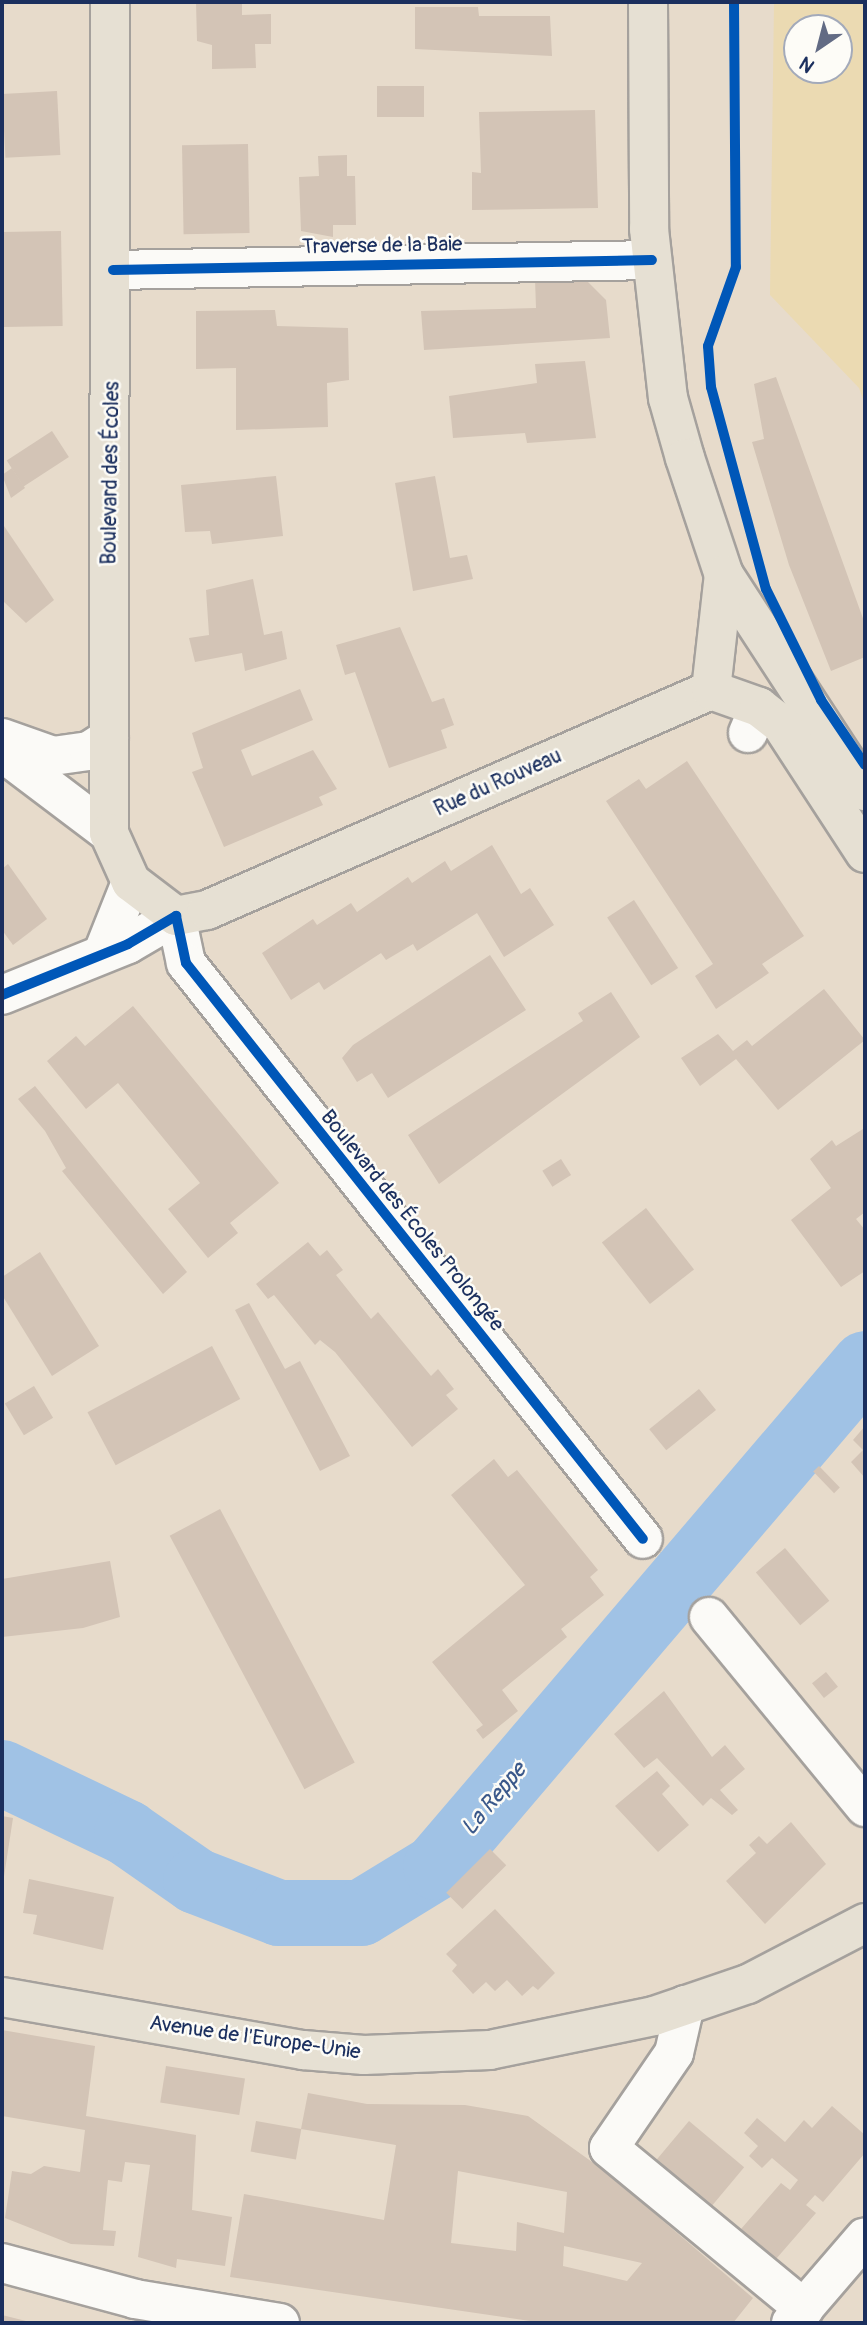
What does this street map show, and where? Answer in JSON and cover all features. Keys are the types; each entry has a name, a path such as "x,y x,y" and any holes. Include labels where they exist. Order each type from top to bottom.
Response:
{"main road":[{"name":"Boulevard des Écoles","path":"110,2 113,270 109,833 131,882 176,916"},
{"path":"648,2 652,260 668,398 724,575 865,791"},
{"path":"724,575 710,690 753,720 781,724 865,853"},
{"name":"Rue du Rouveau","path":"176,916 219,905 710,690"},
{"name":"Avenue de l'Europe-Unie","path":"2,1997 364,2055 489,2050 685,2005 748,1984 865,1923"}],"street":[{"name":"Traverse de la Baie","path":"113,270 652,260"},
{"path":"2,738 53,757 89,751 109,738"},
{"path":"2,752 109,833"},
{"path":"104,950 131,882"},
{"path":"2,995 176,916"},
{"name":"Boulevard des Écoles Prolongée","path":"176,916 186,963 643,1539"},
{"path":"709,1617 865,1807"},
{"path":"685,2005 674,2053 609,2148 798,2316 865,2237"},
{"path":"2,2263 135,2299 280,2323"}],"sand":[{"path":"774,2 865,2 865,405 859,388 770,295"}],"building":[{"path":"196,2 242,2 242,15 271,14 271,44 255,44 256,68 212,69 212,45 197,41"},
{"path":"415,7 478,7 479,16 550,16 552,56 415,49"},
{"path":"377,86 424,86 424,117 377,117"},
{"path":"57,91 60,155 5,158 2,94"},
{"path":"595,110 598,208 472,210 472,172 481,173 479,112"},
{"path":"248,144 250,233 184,234 182,145"},
{"path":"347,155 347,176 355,176 356,225 333,225 333,237 301,231 299,177 319,176 318,156"},
{"path":"61,231 63,326 4,327 2,232"},
{"path":"584,278 606,300 610,338 424,350 421,311 536,308 535,279"},
{"path":"275,310 277,326 348,328 349,380 327,383 328,427 236,430 236,368 196,369 196,311"},
{"path":"585,361 596,438 527,443 525,433 453,438 449,396 537,383 535,364"},
{"path":"776,377 865,624 865,657 831,671 789,565 752,442 764,439 754,384"},
{"path":"52,431 69,457 24,486 7,460"},
{"path":"12,468 25,488 11,498 2,475"},
{"path":"276,476 283,536 212,544 210,531 185,532 181,485"},
{"path":"435,476 450,558 467,555 473,579 413,591 395,483"},
{"path":"2,523 54,600 26,623 2,600"},
{"path":"253,579 264,635 282,631 287,659 245,671 242,653 195,662 189,638 209,635 206,590"},
{"path":"400,627 432,702 444,698 454,725 441,730 447,748 389,768 355,672 345,675 336,645"},
{"path":"300,689 313,720 241,750 252,776 313,750 337,789 319,797 323,805 224,847 192,772 203,768 192,733"},
{"path":"687,761 804,936 762,964 769,973 716,1009 695,976 713,964 606,801 639,779 646,789"},
{"path":"492,845 521,894 530,888 554,925 504,957 477,913 417,951 413,944 386,960 381,953 324,990 319,982 291,1000 262,953 313,919 317,925 351,903 357,912 408,877 412,883 445,861 451,871"},
{"path":"8,864 47,919 13,945 2,930 2,869"},
{"path":"634,900 678,968 651,985 607,917"},
{"path":"490,955 526,1010 388,1098 372,1073 357,1082 342,1058 353,1045"},
{"path":"824,989 865,1040 778,1110 736,1059 700,1086 681,1058 718,1034 733,1051 747,1040 752,1046"},
{"path":"611,992 640,1037 439,1184 408,1135 583,1021 578,1013"},
{"path":"133,1006 279,1183 230,1223 238,1233 208,1258 168,1209 200,1183 118,1083 86,1109 47,1061 76,1036 85,1046"},
{"path":"35,1086 187,1272 163,1294 62,1171 66,1168 45,1131 18,1099"},
{"path":"863,1129 865,1212 856,1219 865,1230 865,1271 841,1287 791,1220 831,1188 810,1159 832,1140 836,1146"},
{"path":"561,1159 571,1175 552,1187 542,1171"},
{"path":"646,1208 694,1269 650,1304 602,1242"},
{"path":"308,1242 320,1256 327,1250 343,1270 336,1275 371,1319 378,1312 431,1376 438,1369 454,1389 446,1395 458,1409 412,1447 335,1352 320,1340 315,1345 274,1295 268,1299 256,1284"},
{"path":"40,1252 99,1346 52,1376 2,1295 2,1277"},
{"path":"249,1303 285,1369 300,1361 350,1456 320,1471 235,1310"},
{"path":"212,1346 240,1399 116,1465 88,1412"},
{"path":"34,1386 53,1418 24,1435 5,1404"},
{"path":"699,1389 716,1410 666,1450 649,1429"},
{"path":"865,1426 865,1478 851,1462 863,1450 853,1440"},
{"path":"494,1459 508,1477 517,1470 598,1570 590,1577 604,1595 561,1629 567,1637 502,1690 518,1711 483,1739 476,1730 483,1725 432,1662 525,1585 451,1495"},
{"path":"819,1466 840,1488 834,1493 813,1472"},
{"path":"220,1509 355,1762 304,1789 170,1536"},
{"path":"785,1548 829,1601 800,1625 756,1572"},
{"path":"110,1561 120,1617 83,1628 2,1637 2,1579"},
{"path":"826,1672 838,1687 824,1698 812,1683"},
{"path":"664,1691 712,1757 725,1745 745,1769 720,1790 738,1810 732,1815 711,1798 703,1806 657,1758 644,1768 614,1734"},
{"path":"657,1771 670,1786 662,1794 689,1825 658,1852 615,1806"},
{"path":"2,1816 13,1818 3,1883 2,1883"},
{"path":"791,1822 826,1864 765,1924 726,1881 756,1853 749,1845 759,1836 767,1844"},
{"path":"490,1849 506,1865 462,1909 446,1893"},
{"path":"29,1879 114,1897 103,1950 33,1934 37,1915 23,1913"},
{"path":"495,1909 555,1973 538,1990 533,1986 522,1996 507,1980 495,1991 486,1982 473,1994 452,1971 457,1965 446,1954"},
{"path":"2,2030 95,2046 86,2116 196,2135 192,2210 232,2217 225,2266 177,2259 176,2268 138,2257 150,2165 125,2162 122,2182 108,2180 103,2230 116,2231 114,2246 71,2244 5,2218 12,2171 31,2174 44,2166 80,2172 85,2130 2,2116"},
{"path":"166,2066 245,2079 239,2115 160,2103"},
{"path":"308,2093 367,2104 465,2105 528,2116 606,2172 753,2298 733,2323 544,2323 230,2277 244,2194 384,2220 396,2145 301,2129","holes":["458,2171 567,2192 564,2233 517,2222 516,2251 451,2243","564,2246 642,2263 627,2281 563,2266"]},
{"path":"832,2106 865,2135 865,2153 823,2202 815,2195 806,2205 816,2213 776,2259 741,2229 781,2183 790,2190 798,2180 772,2158 762,2168 749,2156 758,2146 744,2133 757,2118 785,2142 804,2120 812,2128"},
{"path":"256,2121 301,2129 296,2160 251,2152"},
{"path":"689,2121 744,2167 709,2209 654,2163"},
{"path":"2,2315 30,2322 30,2323 2,2323"}],"waterway":[{"name":"La Reppe","path":"2,1773 127,1833 196,1881 279,1913 361,1913 436,1867 865,1364"}],"cycle path":[{"path":"734,2 736,267 708,346 711,387 766,589 821,700 865,765"},
{"path":"113,270 652,260"},
{"path":"2,995 128,944 176,916 186,963 643,1539"}]}
